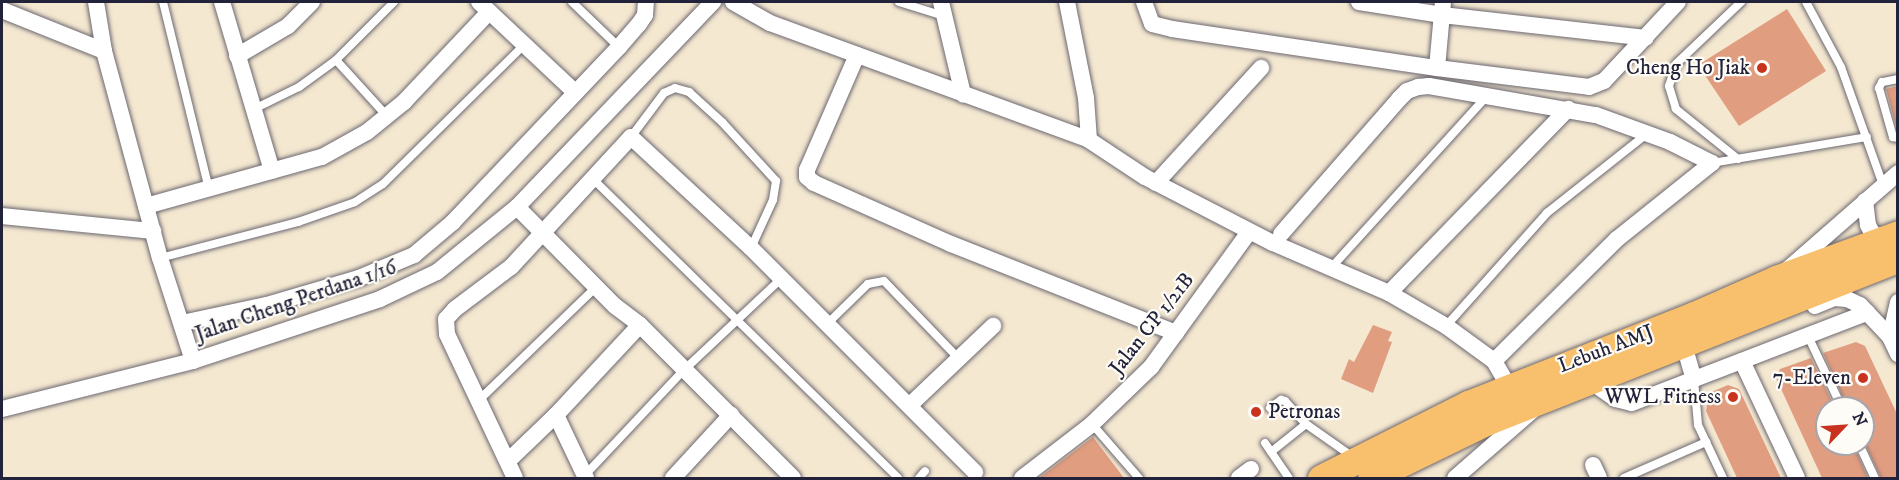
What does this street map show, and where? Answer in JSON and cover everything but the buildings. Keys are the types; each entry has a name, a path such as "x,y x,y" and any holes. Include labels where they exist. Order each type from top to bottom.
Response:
{"highway":[{"name":"Lebuh AMJ","path":"1364,469 1509,387 1694,315 1776,279 1893,244"},
{"name":"Lebuh AMJ","path":"1321,478 1364,469 1691,342 1893,244"}],"street":[{"path":"96,2 104,51 160,258 193,361"},
{"path":"222,2 272,171"},
{"path":"237,56 288,27 312,2"},
{"path":"182,323 267,304 359,278 414,255 452,223 619,47 645,15 646,2"},
{"name":"Jalan Cheng Perdana 1/16","path":"2,409 193,361 380,299 411,286 463,253 517,207 713,2"},
{"path":"733,2 770,23 1089,140 1156,183 1249,232 1330,270 1389,293 1446,326 1494,361 1509,387"},
{"path":"1067,2 1086,98 1089,140"},
{"path":"1144,2 1152,24 1172,29 1437,68 1590,87 1604,81 1678,2"},
{"path":"1359,2 1443,8 1646,38"},
{"path":"146,206 322,157 367,132 404,102 484,7 575,92"},
{"path":"1437,68 1443,8"},
{"path":"943,9 963,94"},
{"path":"2,10 104,51"},
{"path":"857,55 807,170 807,177 814,183 951,244 1176,333"},
{"path":"1156,183 1261,68"},
{"path":"1281,234 1407,91 1430,86 1568,109 1648,133 1712,163 1617,239 1494,361"},
{"path":"1389,293 1568,109"},
{"path":"515,478 447,334 446,319 455,309 510,267 631,137 751,248 975,472"},
{"path":"1776,279 1898,173"},
{"path":"1865,201 1868,225 1872,233 1893,244"},
{"path":"517,207 615,306 640,325 793,478"},
{"path":"2,216 153,231"},
{"name":"Jalan CP 1/21B","path":"1022,478 1092,424 1151,367 1249,232"},
{"path":"1694,380 1691,342 1728,339 1834,298 1846,299 1860,305 1890,337 1898,354"},
{"path":"1890,337 1898,302"},
{"path":"1590,381 1616,399 1632,403 1867,313"},
{"path":"508,461 556,415 640,325"},
{"path":"910,405 993,326"},
{"path":"1742,361 1797,478"},
{"path":"1455,478 1548,397"},
{"path":"556,415 585,477"},
{"path":"673,478 731,415"}],"lane":[{"path":"163,2 209,189"},
{"path":"254,109 299,87 336,60 394,2"},
{"path":"572,2 619,47"},
{"path":"899,2 943,9"},
{"path":"1738,159 1676,109 1669,86 1676,64 1740,2"},
{"path":"1806,2 1841,67 1884,184"},
{"path":"160,258 298,222 364,196 383,184 524,45"},
{"path":"336,60 387,116"},
{"path":"1898,79 1882,82 1879,88 1893,137 1898,138"},
{"path":"631,137 664,93 675,88 688,92 722,122 776,181 773,200 751,248"},
{"path":"1330,270 1487,96"},
{"path":"1446,326 1547,213 1648,133"},
{"path":"1712,163 1867,136"},
{"path":"593,179 898,478"},
{"path":"585,477 684,370 781,279"},
{"path":"827,324 868,284 884,281 958,359"},
{"path":"479,400 596,287"},
{"path":"1808,336 1836,396"},
{"path":"1694,380 1698,425 1723,478"},
{"path":"1270,408 1281,400 1285,401 1306,424 1364,469"},
{"path":"1092,424 1137,478"},
{"path":"1271,452 1306,424"},
{"path":"1624,478 1706,442"},
{"path":"1264,443 1289,478"},
{"path":"1865,456 1875,478"},
{"path":"919,478 925,471"}],"place":[{"name":"Cheng Ho Jiak","path":"1762,68"},
{"name":"7-Eleven","path":"1863,378"},
{"name":"WWL Fitness","path":"1733,397"},
{"name":"Petronas","path":"1256,412"}]}
